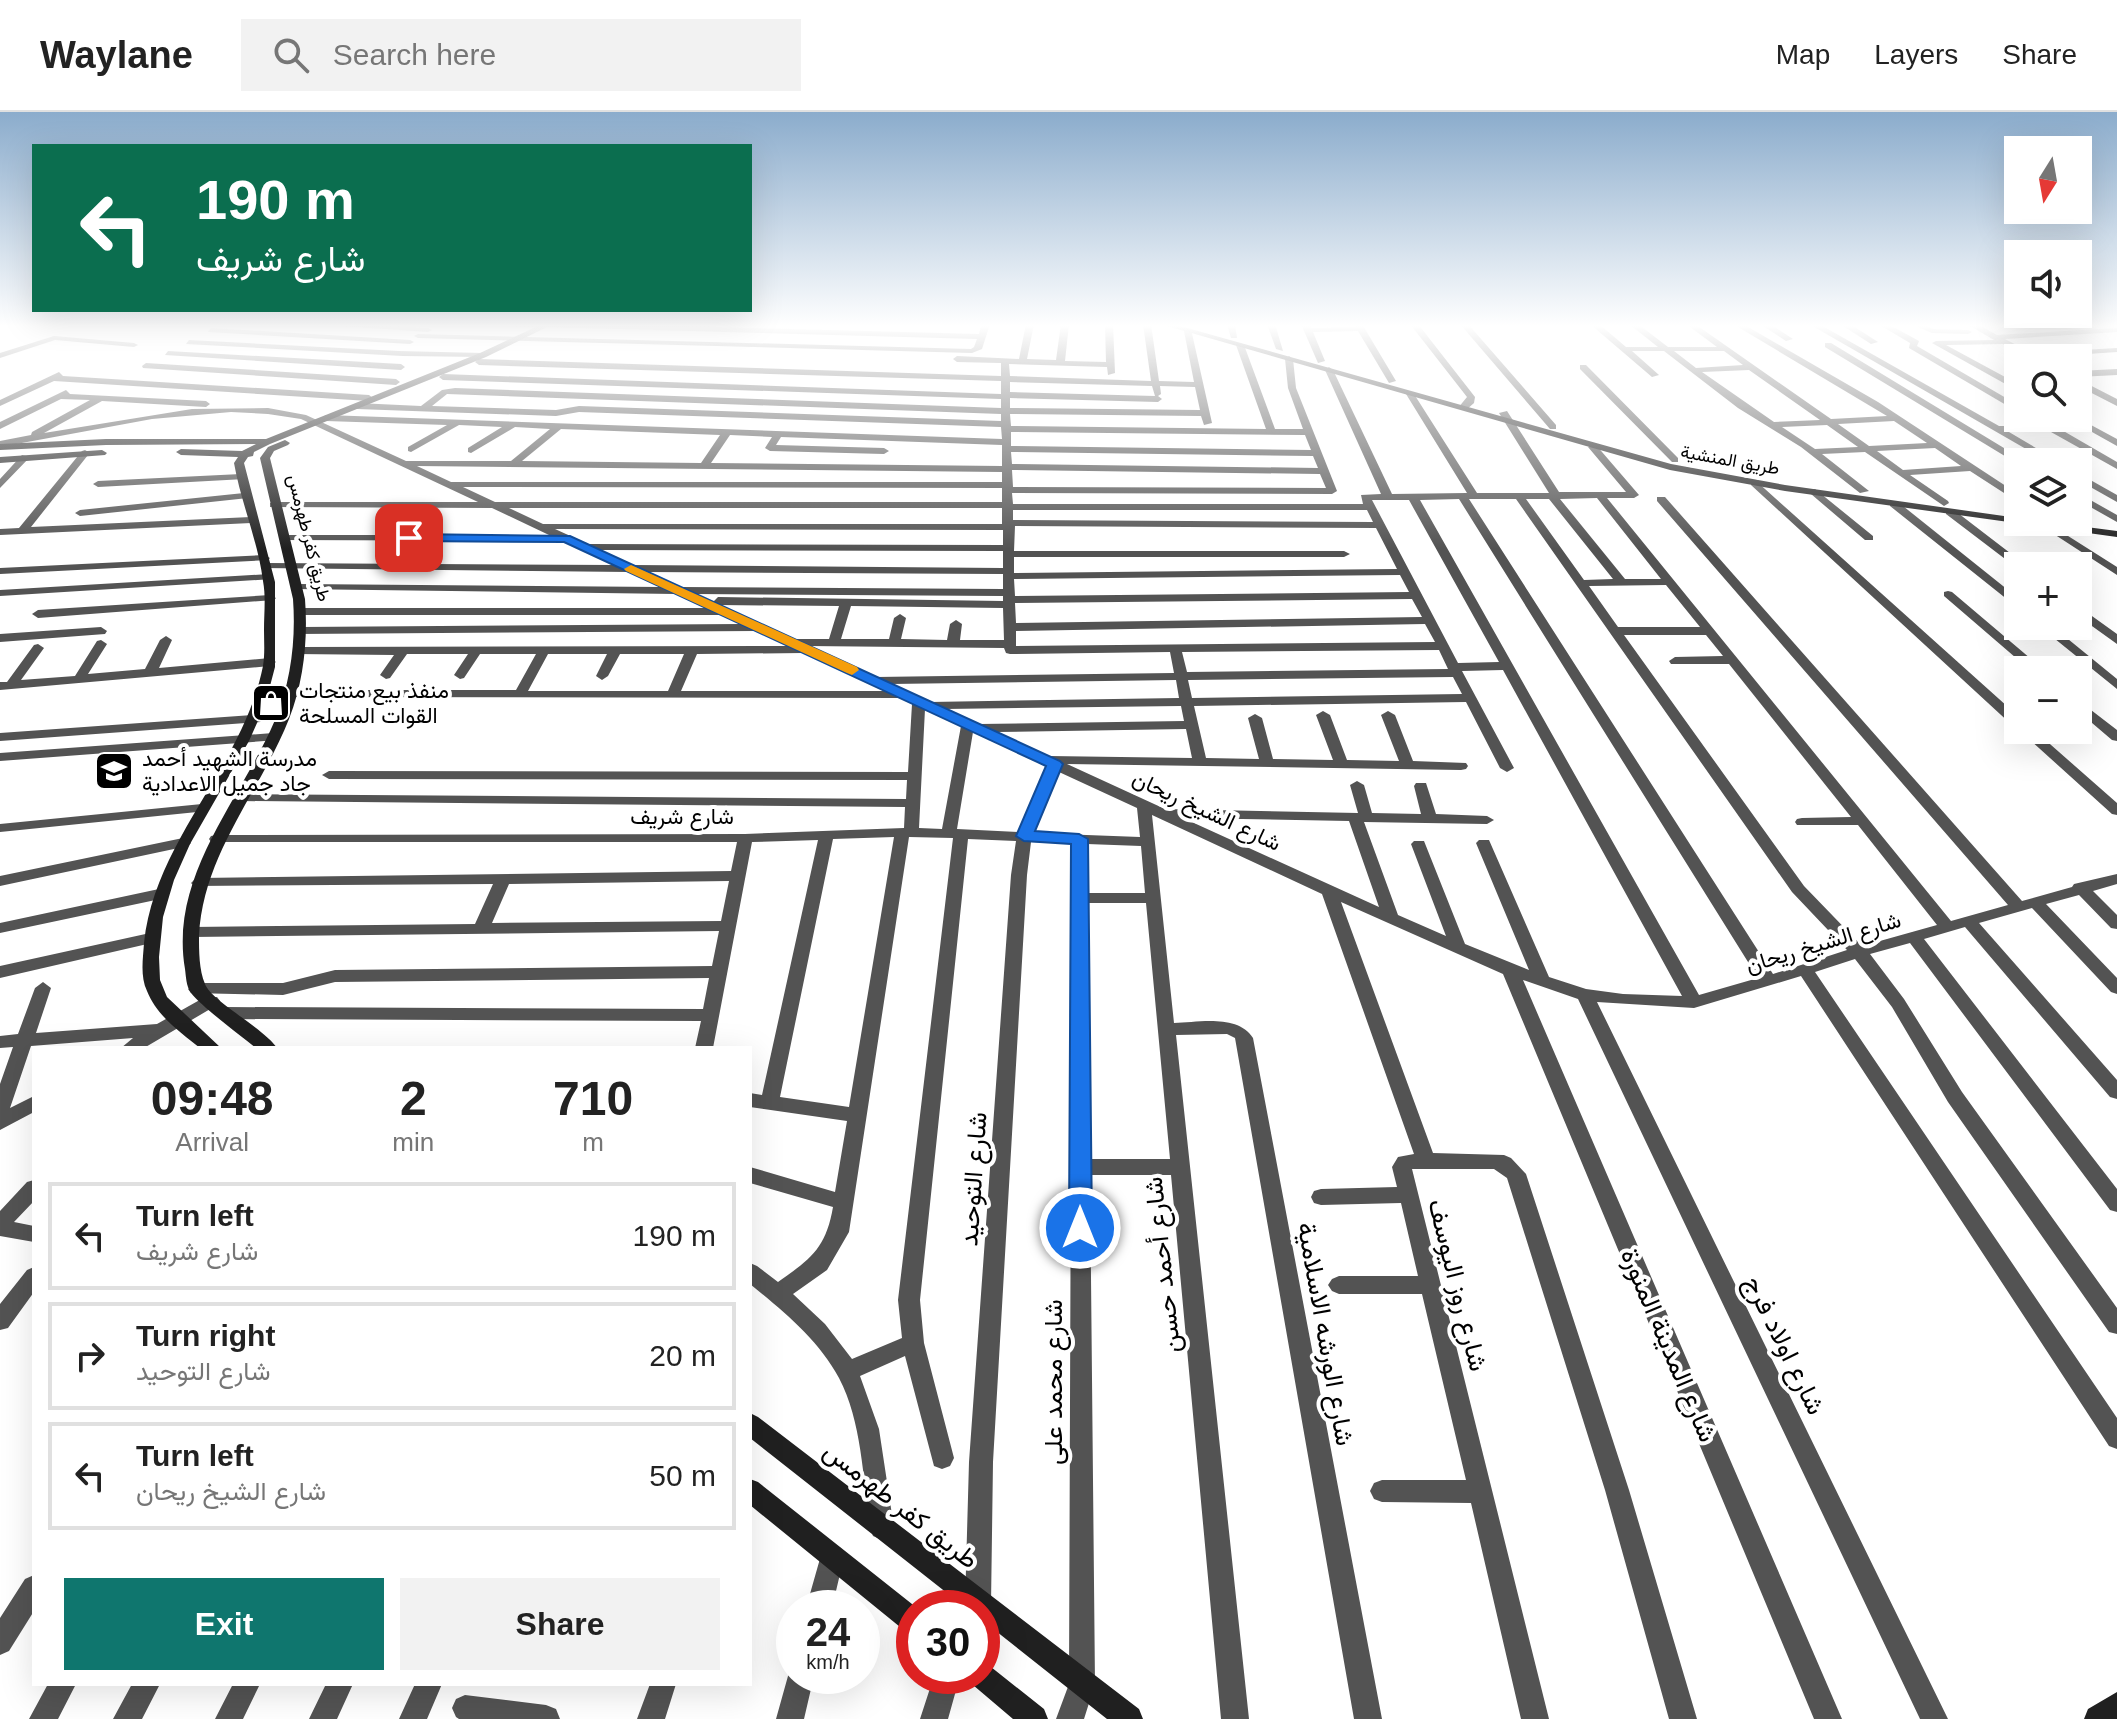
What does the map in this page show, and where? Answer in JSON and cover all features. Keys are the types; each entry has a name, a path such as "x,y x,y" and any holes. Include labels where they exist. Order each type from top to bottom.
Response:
{"street":[{"path":"0,426 54,399"},
{"path":"22,440 100,399 205,404 326,421 458,422 888,437 944,444 1318,453"},
{"path":"0,445 226,409 243,399"},
{"path":"324,399 423,408 552,413 579,409 1007,426 1310,432"},
{"name":"طريق كفر طهرمس","path":"367,404 375,399"},
{"name":"طريق كفر طهرمس","path":"266,448 381,399"},
{"path":"423,408 435,399"},
{"path":"675,399 1006,411 1205,413"},
{"path":"1006,399 1010,525 1009,646"},
{"path":"1158,399 1160,413"},
{"path":"1202,399 1209,431"},
{"path":"1259,399 1271,431"},
{"path":"1009,486 1329,492 1333,490 1297,399"},
{"path":"1342,399 1387,495"},
{"path":"1413,399 1467,495 1768,980"},
{"name":"طريق المنشية","path":"1433,399 1553,427 1672,464 1864,491 2004,519"},
{"name":"طريق المنشية","path":"1445,399 1466,406"},
{"path":"1466,406 1470,399"},
{"path":"1529,399 1553,427"},
{"path":"1612,399 1672,464"},
{"path":"1732,399 1814,452 1864,491"},
{"path":"1799,399 1905,472 2004,552"},
{"path":"1865,399 2004,489"},
{"path":"1918,399 2004,451"},
{"path":"1945,399 2030,448"},
{"path":"755,433 766,415"},
{"path":"1507,417 1554,496 1621,582"},
{"name":"طريق المنشية","path":"1507,417 1593,447 1755,483 1894,504 2004,512"},
{"path":"1773,425 1897,418"},
{"name":"طريق كفر طهرمس","path":"245,453 285,442 326,421"},
{"name":"شارع الشيخ ريحان","path":"326,421 448,484 1329,891 1510,970 1585,995 1659,1003 1694,1002 2080,887 2117,879"},
{"path":"411,449 458,422"},
{"path":"471,450 513,424"},
{"path":"513,464 559,426"},
{"path":"1998,429 2004,429"},
{"path":"2092,429 2117,443"},
{"path":"704,466 727,432"},
{"path":"2058,432 2117,466"},
{"path":"778,434 770,448 882,454 888,437"},
{"path":"0,445 106,442 266,448"},
{"path":"1814,452 1940,445"},
{"path":"274,505 1009,506 1368,503 1387,495 1631,496 1633,493 1593,447"},
{"name":"طريق كفر طهرمس","path":"211,1001 192,965 193,901 216,839 282,717 301,631 298,587 268,483 266,448"},
{"path":"22,531 85,453"},
{"path":"0,460 85,453 245,453"},
{"path":"210,1046 179,1020 156,993 151,978 150,938 159,894 183,843 242,739 270,662 270,598 266,567 244,496 239,463 245,453"},
{"path":"0,485 25,457"},
{"path":"404,463 1326,471"},
{"path":"1905,472 1974,468"},
{"path":"98,484 241,477"},
{"path":"1755,483 2004,710"},
{"path":"448,484 1294,484"},
{"path":"2092,484 2117,499"},
{"path":"1815,492 1869,538"},
{"path":"1412,495 1694,1002"},
{"path":"80,513 244,496"},
{"path":"1519,496 1798,889 1859,952 1912,1023 1955,1097 2117,1325"},
{"path":"1600,496 1948,927"},
{"path":"1661,499 2027,905 2117,988"},
{"path":"1368,503 1507,768"},
{"path":"1894,504 2004,593"},
{"path":"2092,504 2117,519"},
{"path":"0,532 251,520"},
{"path":"2092,523 2117,527"},
{"path":"540,526 1010,525 1249,529 1379,525"},
{"name":"طريق المنشية","path":"2092,531 2117,534"},
{"path":"2063,536 2117,572"},
{"path":"284,538 566,538"},
{"path":"586,547 1341,549"},
{"path":"0,593 266,567 292,561 601,555"},
{"path":"292,561 1008,574 1404,572"},
{"path":"0,571 266,567"},
{"path":"1581,583 1669,582"},
{"path":"298,587 675,589 1009,599"},
{"path":"1948,594 2021,656"},
{"path":"700,600 846,603 1416,595"},
{"path":"38,614 270,598"},
{"path":"834,643 846,603"},
{"path":"301,612 726,612"},
{"path":"894,643 900,618"},
{"path":"1009,627 1429,620"},
{"path":"2092,621 2117,640"},
{"path":"953,643 956,624"},
{"path":"301,631 760,628"},
{"path":"1616,631 1709,631"},
{"path":"0,638 101,637 79,679"},
{"path":"150,673 166,640"},
{"path":"2062,640 2117,685"},
{"path":"790,642 953,643 1009,646 1018,651 1442,646"},
{"path":"5,686 38,648"},
{"path":"1175,649 1200,762"},
{"path":"299,651 810,650"},
{"path":"386,675 403,651"},
{"path":"460,675 476,651"},
{"path":"520,694 544,651"},
{"path":"602,676 615,651"},
{"path":"673,694 692,651"},
{"path":"1675,661 1732,660"},
{"path":"5,686 270,662"},
{"path":"872,680 1455,670 1507,666"},
{"path":"289,694 904,695"},
{"path":"777,1294 820,1264 839,1232 913,803 923,703 1470,698"},
{"path":"1323,715 1341,764"},
{"path":"1388,715 1408,765"},
{"path":"2092,716 2117,737"},
{"path":"0,737 282,717"},
{"path":"1255,718 1267,763"},
{"path":"942,1458 913,1343 909,1300 955,832 972,726 1192,725"},
{"path":"0,757 273,737"},
{"path":"2042,744 2117,811"},
{"path":"1050,762 1461,766"},
{"name":"شارع التوحيد","path":"973,1590 1019,875 1024,836 1050,762"},
{"path":"329,775 914,776"},
{"path":"1357,785 1360,817 1391,918"},
{"path":"1421,786 1430,819"},
{"path":"241,797 913,803"},
{"path":"0,828 202,808"},
{"path":"1151,809 1487,820"},
{"name":"شارع أحمد حسن","path":"1151,809 1148,842 1235,1719"},
{"path":"1802,822 1862,821"},
{"name":"شارع شريف","path":"216,839 745,838 955,832 1148,842"},
{"path":"770,1103 826,836"},
{"path":"704,1046 745,838"},
{"name":"شارع محمد على","path":"1070,1719 1082,1684 1079,839"},
{"path":"0,881 183,843"},
{"path":"1484,843 1543,983"},
{"path":"1419,844 1459,949"},
{"path":"199,883 737,876"},
{"path":"481,929 503,879"},
{"path":"2080,887 2117,924"},
{"path":"1329,891 1426,1160 1494,1161 1504,1163 1516,1174 1617,1490 1683,1719"},
{"path":"0,928 159,894"},
{"path":"1079,898 1155,898"},
{"path":"1968,921 2117,1092"},
{"path":"192,932 728,926"},
{"path":"1914,937 2117,1204"},
{"path":"0,972 150,938"},
{"name":"شارع المدينة المنورة","path":"1510,970 1828,1719"},
{"path":"1805,970 2117,1438"},
{"path":"134,1046 211,1001 283,989 335,976 718,972"},
{"path":"1,1103 43,988"},
{"name":"شارع اولاد فرج","path":"1585,995 1934,1719"},
{"path":"211,1001 711,1015"},
{"path":"211,1001 266,1046"},
{"name":"شارع الورشه الاسلامية","path":"1168,1029 1228,1028 1241,1033 1244,1038 1368,1719"},
{"path":"0,1042 162,1030"},
{"path":"752,1100 857,1115"},
{"path":"0,1123 32,1104"},
{"name":"شارع روز اليوسف","path":"1426,1160 1405,1162 1402,1167 1535,1719"},
{"path":"1080,1167 1181,1167"},
{"path":"752,1176 843,1202"},
{"path":"32,1190 0,1226 32,1234"},
{"path":"1321,1197 1408,1195"},
{"path":"752,1274 829,1345 847,1371 860,1401 882,1528"},
{"path":"0,1321 32,1279"},
{"path":"1339,1285 1430,1285"},
{"path":"847,1371 913,1343"},
{"name":"طريق كفر طهرمس","path":"752,1426 955,1590"},
{"path":"1382,1491 1480,1492"},
{"path":"752,1492 896,1608"},
{"path":"824,1590 832,1557"},
{"path":"0,1642 32,1591"},
{"name":"طريق كفر طهرمس","path":"1000,1624 1129,1719"},
{"path":"43,1719 62,1686"},
{"path":"127,1719 146,1686"},
{"path":"229,1719 246,1686"},
{"path":"323,1719 339,1686"},
{"path":"413,1719 428,1686"},
{"path":"651,1719 662,1686"},
{"path":"1000,1691 1034,1719"},
{"path":"790,1719 796,1694"},
{"path":"934,1719 942,1694"},
{"path":"2098,1719 2117,1705"},
{"path":"465,1708 546,1719"}],"slow traffic":[{"path":"631,569 852,670"}],"place":[{"name":"منفذ بيع منتجات القوات المسلحة","path":"271,703"},
{"name":"مدرسة الشهيد أحمد جاد جميل الاعدادية","path":"114,771"}],"route":[{"path":"409,538 566,538 1055,764 1024,836 1079,839 1080,1228"}]}
